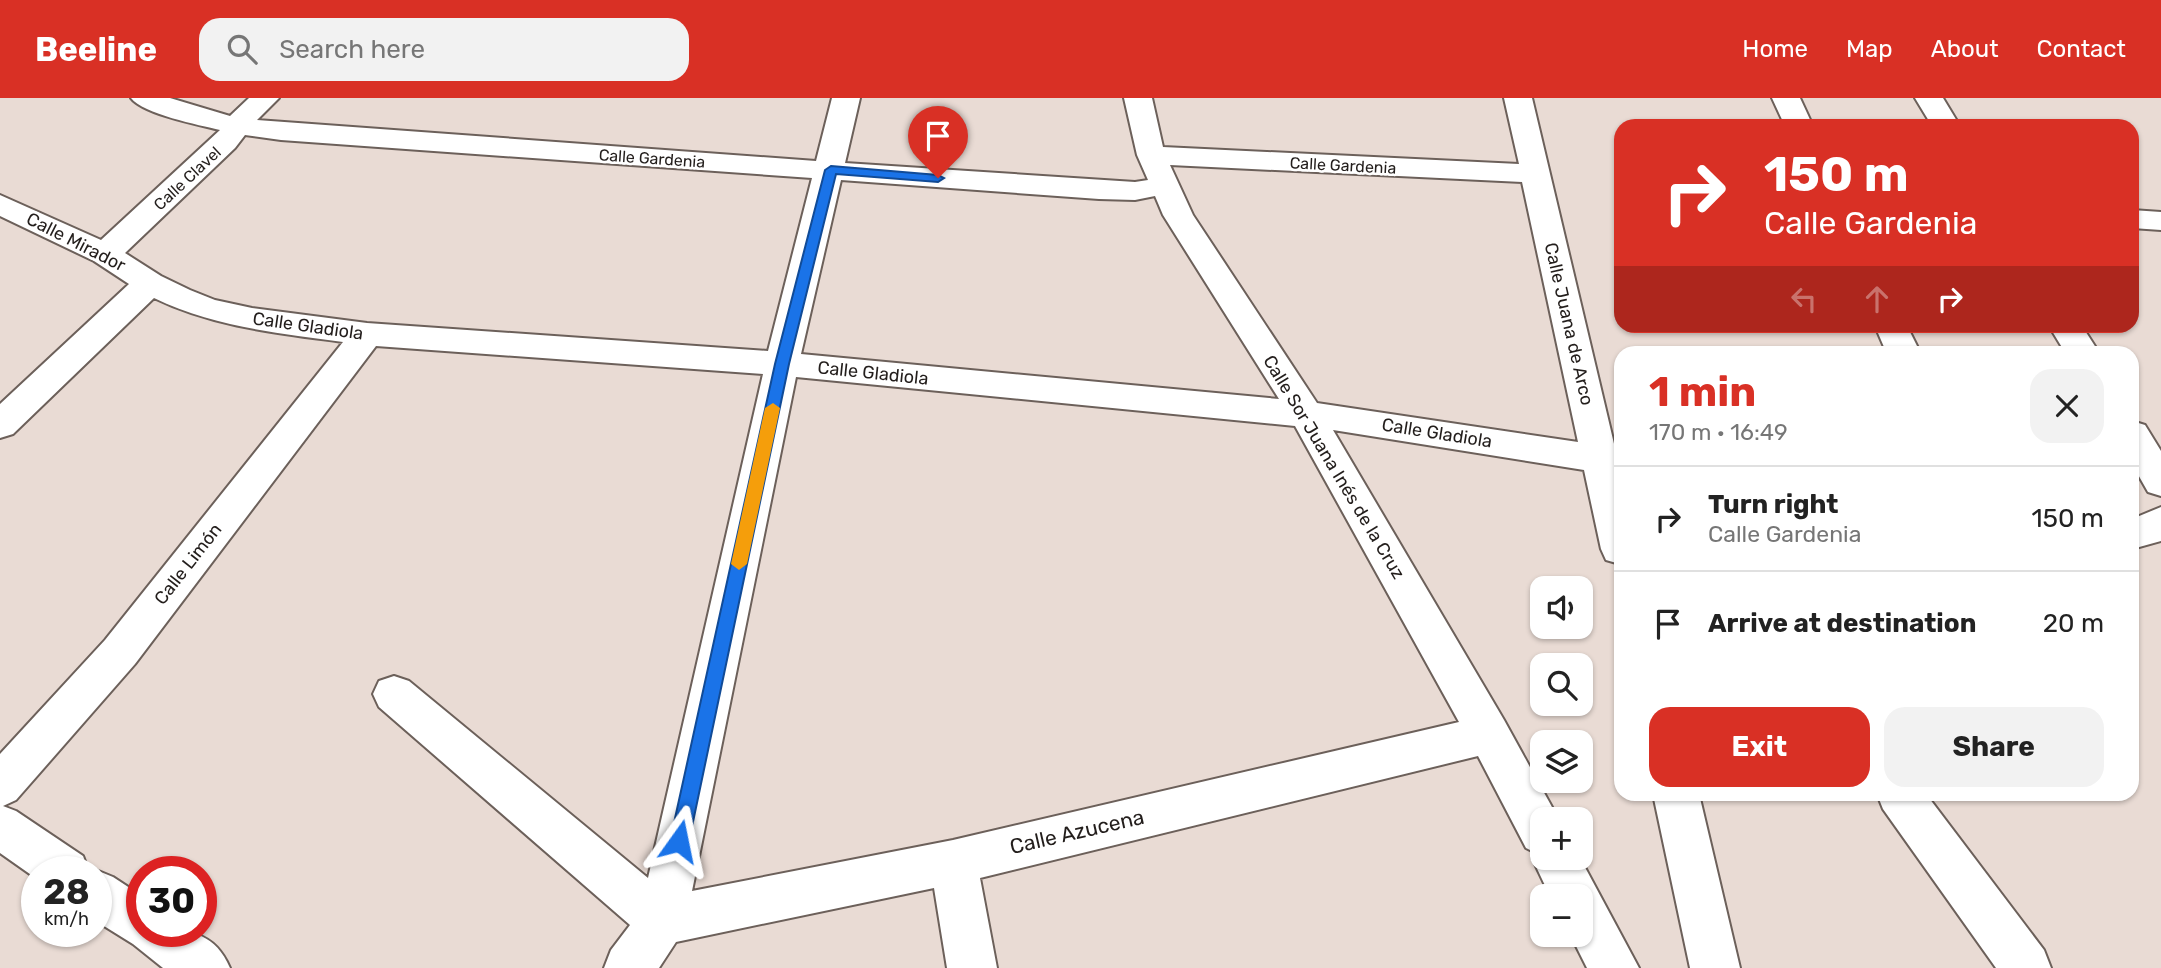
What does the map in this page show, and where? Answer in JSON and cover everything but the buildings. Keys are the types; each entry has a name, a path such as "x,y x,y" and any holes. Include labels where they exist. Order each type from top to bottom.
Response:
{"street":[{"name":"Calle Gardenia","path":"145,98 180,112 238,126 323,136 1110,191 1157,170 1535,174"},
{"name":"Calle Clavel","path":"105,254 225,142 265,98"},
{"path":"629,968 662,921 782,364 831,170 846,98"},
{"name":"Calle Sor Juana Inés de la Cruz","path":"1138,98 1157,170 1178,215 1307,415 1530,811"},
{"name":"Calle Juana de Arco","path":"1518,98 1535,174 1610,461 1614,496"},
{"path":"1786,98 1796,119"},
{"path":"1929,98 1942,119"},
{"name":"Calle Mirador","path":"0,204 105,254 150,283"},
{"path":"2139,219 2161,221"},
{"path":"0,425 150,283"},
{"name":"Calle Gladiola","path":"150,283 207,309 241,317 367,334 782,364 1344,418 1610,461"},
{"name":"Calle Limón","path":"0,786 120,652 367,334"},
{"path":"2139,446 2161,482"},
{"path":"2139,532 2161,522"},
{"path":"394,694 662,921"},
{"name":"Calle Azucena","path":"662,921 953,862 1489,734"},
{"path":"1678,801 1714,968"},
{"path":"1904,801 2026,968"},
{"path":"0,826 43,856"},
{"path":"953,862 972,968"},
{"path":"1593,929 1614,968"},
{"path":"175,947 205,968"}],"slow traffic":[{"path":"739,564 773,408"}],"route":[{"path":"679,841 782,364 831,170 938,178"}]}
